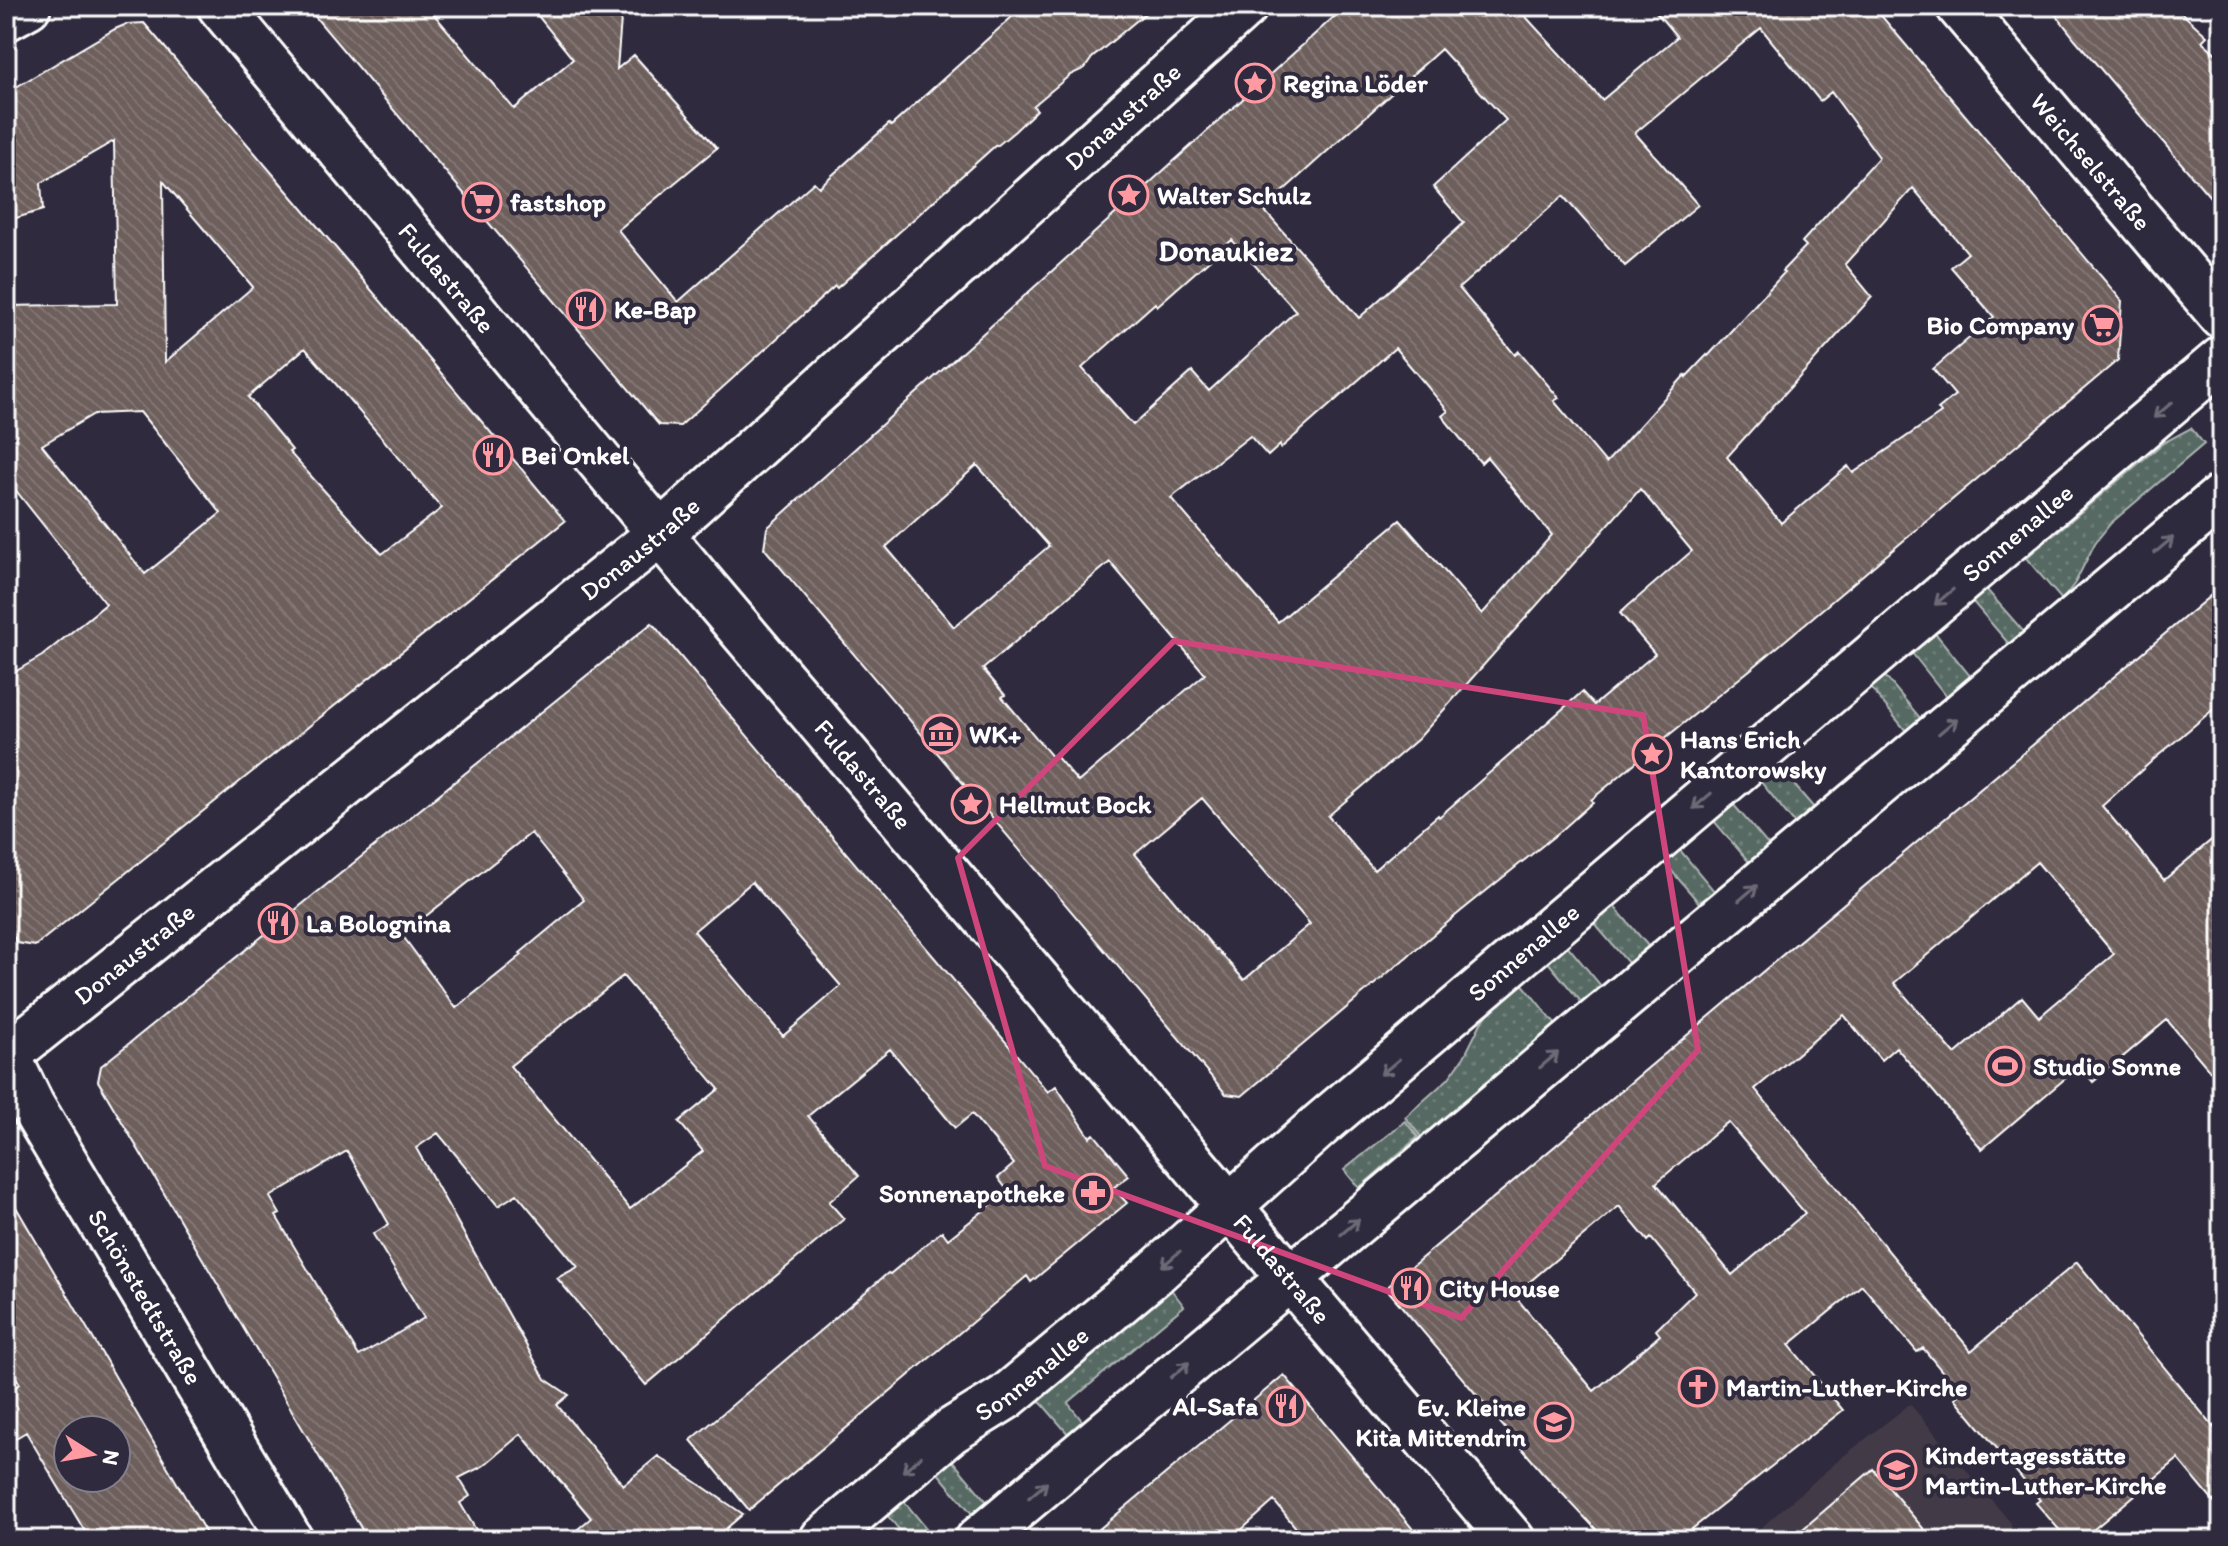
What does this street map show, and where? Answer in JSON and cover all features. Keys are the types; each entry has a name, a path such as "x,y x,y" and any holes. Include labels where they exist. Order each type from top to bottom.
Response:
{"street":[{"path":"6,18 28,6"},
{"name":"Fuldastraße","path":"220,6 1512,1540"},
{"name":"Donaustraße","path":"6,1054 661,533 1245,6"},
{"name":"Weichselstraße","path":"1959,6 2222,316"},
{"name":"Sonnenallee","path":"822,1540 951,1431 1006,1397 1035,1374 1163,1266 1319,1126 2222,359"},
{"path":"978,1540 2222,496"},
{"name":"Schönstedtstraße","path":"6,1054 32,1106 290,1540"}],"highlighted area":[{"path":"1174,641 1643,715 1698,1050 1461,1318 1045,1166 958,858"}],"shaded area":[{"name":"Kindertagesstätte Martin-Luther-Kirche","path":"1910,1404 2011,1523 2013,1540 1747,1540 1841,1458"}],"green space":[{"path":"2191,428 2204,444 2111,523 2095,543 2075,583 2062,600 2026,558 2163,443"},
{"path":"1987,590 2024,632 2009,644 1973,602"},
{"path":"1936,634 1971,677 1947,697 1912,653"},
{"path":"1885,676 1921,719 1906,731 1871,688"},
{"path":"1778,766 1814,808 1795,824 1760,781"},
{"path":"1733,804 1769,846 1749,862 1713,820"},
{"path":"1679,849 1715,892 1700,904 1664,862"},
{"path":"1613,905 1649,947 1629,964 1593,922"},
{"path":"1566,944 1602,987 1582,1003 1547,961"},
{"path":"1521,982 1556,1025 1422,1138 1405,1117 1448,1079 1464,1057 1481,1023 1497,1003"},
{"path":"1405,1121 1418,1137 1359,1188 1344,1170"},
{"path":"1170,1288 1184,1306 1068,1403 1083,1422 1069,1435 1038,1399"},
{"path":"951,1459 988,1503 973,1515 937,1472"},
{"path":"903,1500 936,1540 908,1540 886,1514"}],"building":[{"path":"306,6 427,6 514,109 573,59 530,6 622,6 617,69 634,55 717,148 618,230 678,302 814,182 819,187 889,124 891,126 1024,6 1154,6 1092,58 1085,68 1070,75 1033,106 1037,110 1015,131 837,288 835,286 680,426 659,425"},
{"path":"1346,6 1516,6 1602,100 1677,37 1651,6 1873,6 2122,301 2118,360 1242,1096 1226,1094 764,548 767,528","holes":["1761,28 1820,101 1831,92 1879,157 1802,242 1806,246 1782,271 1784,273 1708,356 1685,375 1606,463 1554,401 1559,398 1519,351 1515,355 1459,288 1563,196 1625,266 1698,205 1635,133","1441,49 1506,120 1433,187 1464,223 1359,318 1263,209","1913,188 1968,253 1951,267 1994,317 1933,369 1955,395 1938,409 1941,413 1853,473 1848,466 1781,523 1727,457 1872,297 1845,264","1232,240 1296,311 1209,391 1192,372 1133,425 1082,368 1155,303 1157,306","1395,348 1448,411 1442,416 1460,438 1481,463 1487,457 1552,535 1482,614 1400,520 1278,622 1171,498 1250,436 1268,456 1280,445 1281,448","977,465 1049,546 954,627 886,547","1640,489 1692,551 1620,613 1655,654 1594,705 1582,692 1374,870 1328,816 1418,739","1110,562 1205,674 1078,782 1056,756 1053,758 1002,697 1005,695 983,669","1202,798 1310,924 1244,980 1135,854"]},
{"path":"2049,6 2174,6 2207,36 2202,41 2222,59 2222,211 2075,39"},
{"path":"144,23 565,521 35,946 17,943 6,924 6,677 42,656 106,604 6,478 6,306 117,304 114,141 41,183 43,210 6,221 6,93 127,24","holes":["163,181 253,287 165,362","305,348 442,508 382,554 289,452 292,450 248,397","140,412 221,513 145,574 42,445 94,414"]},
{"path":"2222,586 2222,702 2102,806 2164,880 2222,831 2222,1085 2167,1020 2093,1082 2080,1066 1982,1149 1896,1047 1881,1060 1844,1015 1755,1089 1971,1351 2077,1262 2222,1437 2222,1512 2178,1459 2081,1540 2068,1540 2036,1503 2040,1500 1955,1398 1960,1393 1923,1348 1917,1352 1862,1285 1789,1345 1843,1410 1678,1540 1606,1540 1542,1472 1386,1288","holes":["2037,862 2114,954 2039,1017 2022,997 1955,1054 1894,983","1728,1122 1805,1213 1732,1275 1656,1183","1619,1206 1648,1241 1651,1238 1695,1292 1656,1330 1660,1335 1594,1391 1514,1295"]},
{"path":"652,623 1048,1092 1056,1086 1090,1137 1094,1134 1129,1176 1113,1188 1127,1203 1031,1282 1027,1276 749,1510 691,1440 888,1273 942,1231 948,1239 1008,1191 998,1178 1014,1164 972,1114 955,1128 890,1049 808,1116 859,1176 829,1202 844,1219 646,1385 557,1278 578,1267 517,1194 498,1206 438,1133 416,1148 545,1379 569,1395 557,1405 623,1485 658,1456 743,1514 713,1540 565,1540 591,1518 521,1434 483,1466 459,1478 470,1496 460,1503 482,1540 368,1540 98,1081 101,1066","holes":["531,833 584,900 456,1008 402,935","752,882 841,986 783,1036 694,931","623,976 719,1089 679,1122 703,1151 630,1209 510,1066","347,1151 389,1224 373,1234 424,1318 359,1356 276,1216 280,1214 270,1197"]},
{"path":"6,1190 210,1540 90,1540 63,1494 132,1494 132,1414 52,1414 52,1476 26,1432 6,1444 6,1392 20,1384 6,1361"},
{"path":"1284,1375 1422,1540 1306,1540 1274,1501 1230,1540 1086,1540"},
{"path":"1873,1469 1933,1540 1790,1540"}],"place":[{"name":"Regina Löder","path":"1255,83"},
{"name":"Walter Schulz","path":"1129,195"},
{"name":"fastshop","path":"482,202"},
{"name":"Ke-Bap","path":"586,309"},
{"name":"Bio Company","path":"2102,325"},
{"name":"Bei Onkel","path":"493,455"},
{"name":"WK+","path":"941,734"},
{"name":"Hans Erich Kantorowsky","path":"1652,754"},
{"name":"Hellmut Bock","path":"971,804"},
{"name":"La Bolognina","path":"278,923"},
{"name":"Studio Sonne","path":"2005,1066"},
{"name":"Sonnenapotheke","path":"1093,1193"},
{"name":"City House","path":"1411,1288"},
{"name":"Martin-Luther-Kirche","path":"1698,1387"},
{"name":"Al-Safa","path":"1286,1406"},
{"name":"Ev. Kleine Kita Mittendrin","path":"1554,1422"},
{"name":"Kindertagesstätte Martin-Luther-Kirche","path":"1897,1470"}],"district":[{"name":"Donaukiez","path":"1226,251"}]}
